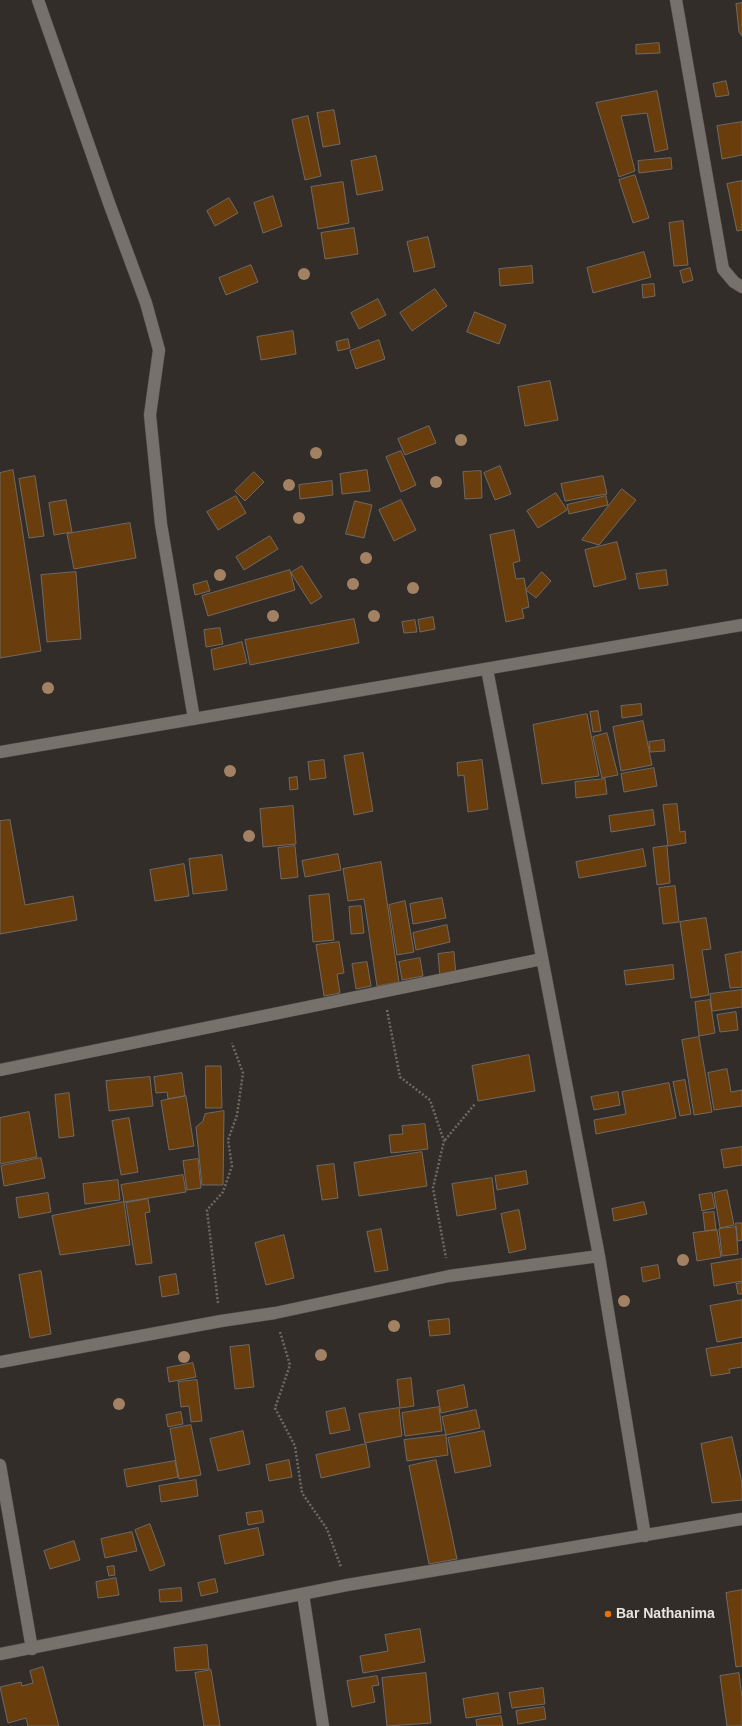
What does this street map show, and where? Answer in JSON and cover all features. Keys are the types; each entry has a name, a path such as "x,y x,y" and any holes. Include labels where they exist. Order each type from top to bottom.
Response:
{"street":[{"path":"38,0 108,203 146,303 160,350 150,415 161,524 194,719"},
{"path":"676,0 723,269 734,282 742,287"},
{"path":"0,752 742,625"},
{"path":"487,669 599,1256 645,1536"},
{"path":"0,1070 542,959"},
{"path":"0,1362 275,1313 449,1276 599,1256"},
{"path":"0,1465 32,1649"},
{"path":"0,1654 32,1649 347,1585 742,1519"},
{"path":"303,1594 323,1726"}],"path":[{"path":"383,992 400,1077 430,1100 444,1141"},
{"path":"220,1322 207,1210 223,1192 232,1166 228,1140 237,1115 243,1073 224,1024"},
{"path":"449,1276 434,1188 444,1141 475,1104"},
{"path":"275,1313 290,1366 275,1408 295,1446 302,1493 327,1529 347,1585"}],"building":[{"path":"742,3 742,36 739,32 736,4"},
{"path":"659,43 660,53 636,54 636,45"},
{"path":"726,81 729,95 716,97 713,84"},
{"path":"657,91 668,149 655,152 647,113 621,116 635,171 619,177 596,103"},
{"path":"334,110 340,144 323,147 317,113"},
{"path":"308,116 321,176 305,180 292,120"},
{"path":"742,122 742,155 722,159 717,126"},
{"path":"376,156 383,190 357,195 351,161"},
{"path":"671,158 672,169 639,173 638,161"},
{"path":"635,175 649,218 633,223 619,180"},
{"path":"742,181 742,230 737,231 727,184"},
{"path":"343,182 349,223 318,229 311,187"},
{"path":"273,196 282,226 263,233 254,203"},
{"path":"229,198 238,213 215,226 207,211"},
{"path":"683,221 688,265 674,266 669,223"},
{"path":"354,228 358,254 325,259 321,233"},
{"path":"428,237 435,267 414,272 407,242"},
{"path":"644,252 651,277 593,293 587,268"},
{"path":"251,265 258,282 226,295 219,278"},
{"path":"532,266 533,283 500,286 499,269"},
{"path":"690,268 693,280 683,283 680,271"},
{"path":"654,284 655,296 643,298 642,285"},
{"path":"435,289 447,306 412,331 400,313"},
{"path":"378,299 386,315 359,329 351,313"},
{"path":"475,312 506,325 499,344 467,332"},
{"path":"293,331 296,354 261,360 257,337"},
{"path":"348,339 350,348 338,351 336,342"},
{"path":"379,340 385,359 356,369 350,351"},
{"path":"550,381 558,420 525,426 518,387"},
{"path":"429,426 436,443 405,455 398,439"},
{"path":"401,451 416,485 401,492 386,457"},
{"path":"500,466 511,494 495,500 484,473"},
{"path":"13,470 41,651 0,658 0,473"},
{"path":"367,470 370,491 342,494 340,474"},
{"path":"481,471 482,498 465,499 463,472"},
{"path":"254,472 264,482 245,501 235,491"},
{"path":"35,476 44,536 29,538 19,479"},
{"path":"603,476 607,494 565,501 561,484"},
{"path":"332,481 333,495 300,499 299,485"},
{"path":"622,489 636,500 599,545 582,540"},
{"path":"556,493 567,510 538,528 527,511"},
{"path":"236,496 246,513 218,530 207,512"},
{"path":"606,496 608,505 569,514 567,505"},
{"path":"66,500 72,532 54,535 49,503"},
{"path":"401,500 416,530 394,541 379,510"},
{"path":"355,501 372,505 364,538 346,534"},
{"path":"130,523 136,558 74,569 67,534"},
{"path":"514,530 520,561 513,563 516,579 524,578 529,607 522,609 524,618 506,622 490,535"},
{"path":"270,536 278,549 244,570 236,557"},
{"path":"617,542 626,579 594,587 585,550"},
{"path":"302,566 322,597 311,604 291,573"},
{"path":"290,570 295,590 208,616 202,596"},
{"path":"666,570 668,585 639,589 636,574"},
{"path":"76,572 81,639 47,642 41,575"},
{"path":"542,572 551,581 536,598 526,590"},
{"path":"207,581 210,591 195,595 193,585"},
{"path":"433,617 435,629 420,632 418,620"},
{"path":"354,619 359,643 250,665 245,640"},
{"path":"415,620 417,632 404,633 402,622"},
{"path":"220,628 223,644 206,647 204,630"},
{"path":"242,642 247,663 214,670 211,650"},
{"path":"641,704 642,715 622,718 621,706"},
{"path":"598,711 601,731 593,732 590,712"},
{"path":"587,714 599,776 542,784 533,725"},
{"path":"643,721 652,765 621,771 613,727"},
{"path":"607,733 618,775 602,778 593,737"},
{"path":"664,740 665,751 650,752 649,742"},
{"path":"363,753 373,811 354,815 344,756"},
{"path":"324,760 326,778 310,780 308,762"},
{"path":"482,760 488,809 468,812 464,775 458,776 457,763"},
{"path":"654,768 657,786 624,792 621,774"},
{"path":"297,777 298,789 290,790 289,778"},
{"path":"605,779 607,794 576,798 575,782"},
{"path":"677,804 680,832 685,831 686,843 668,846 663,805"},
{"path":"293,806 296,844 263,847 260,809"},
{"path":"653,810 655,825 611,832 609,816"},
{"path":"10,820 25,905 73,896 77,920 0,934 0,821"},
{"path":"295,846 298,877 281,879 278,848"},
{"path":"667,846 670,883 657,885 653,848"},
{"path":"643,849 646,866 579,878 576,862"},
{"path":"338,854 341,870 305,877 302,861"},
{"path":"222,855 227,890 193,894 189,859"},
{"path":"381,862 399,982 377,986 364,899 348,901 343,869"},
{"path":"184,864 189,896 155,901 150,870"},
{"path":"675,886 679,922 663,924 659,888"},
{"path":"329,894 334,940 313,942 309,896"},
{"path":"442,898 446,918 413,924 410,904"},
{"path":"405,901 414,952 397,955 389,905"},
{"path":"361,906 364,933 351,934 349,907"},
{"path":"706,918 711,949 702,950 709,995 691,998 680,922"},
{"path":"447,925 450,942 416,950 413,933"},
{"path":"339,942 344,973 337,974 340,993 324,996 316,945"},
{"path":"454,952 456,975 440,977 438,954"},
{"path":"742,952 742,987 730,988 725,955"},
{"path":"420,958 423,976 402,980 399,962"},
{"path":"367,962 371,986 356,989 352,964"},
{"path":"673,965 674,979 626,985 624,971"},
{"path":"742,990 742,1007 712,1011 710,994"},
{"path":"710,1000 715,1033 699,1036 695,1002"},
{"path":"736,1012 738,1030 720,1032 717,1015"},
{"path":"699,1037 712,1112 694,1115 682,1040"},
{"path":"529,1055 535,1091 478,1101 472,1066"},
{"path":"206,1066 221,1066 222,1108 206,1108"},
{"path":"727,1069 731,1092 742,1090 742,1106 714,1110 708,1073"},
{"path":"182,1073 185,1096 168,1099 167,1092 156,1093 154,1077"},
{"path":"150,1077 153,1106 109,1111 106,1081"},
{"path":"685,1080 691,1114 680,1116 673,1082"},
{"path":"669,1083 676,1118 596,1134 594,1120 626,1114 622,1092"},
{"path":"618,1092 620,1105 594,1110 591,1097"},
{"path":"69,1093 74,1136 59,1138 55,1095"},
{"path":"186,1096 194,1146 169,1150 161,1101"},
{"path":"224,1111 223,1185 202,1185 196,1127 203,1121 205,1114"},
{"path":"29,1112 37,1157 0,1164 0,1118"},
{"path":"129,1118 138,1172 121,1175 112,1121"},
{"path":"425,1124 428,1149 391,1153 389,1135 403,1134 402,1126"},
{"path":"742,1147 742,1165 724,1168 721,1150"},
{"path":"422,1152 427,1186 359,1196 354,1163"},
{"path":"41,1158 45,1178 4,1186 1,1166"},
{"path":"198,1159 201,1188 187,1190 183,1161"},
{"path":"334,1164 338,1198 322,1200 317,1166"},
{"path":"526,1171 528,1184 497,1190 495,1176"},
{"path":"183,1175 186,1192 124,1202 121,1185"},
{"path":"492,1178 496,1209 457,1216 452,1184"},
{"path":"118,1180 120,1200 85,1204 83,1184"},
{"path":"727,1190 734,1225 720,1228 714,1193"},
{"path":"48,1193 51,1212 19,1218 16,1198"},
{"path":"712,1193 715,1208 702,1211 699,1195"},
{"path":"148,1199 150,1212 145,1213 152,1263 136,1265 126,1203"},
{"path":"124,1202 130,1245 60,1255 52,1216"},
{"path":"644,1202 647,1214 614,1221 612,1209"},
{"path":"519,1210 526,1249 509,1253 501,1214"},
{"path":"714,1212 716,1230 705,1231 703,1213"},
{"path":"736,1223 742,1223 742,1240 738,1241"},
{"path":"736,1227 738,1254 722,1256 719,1229"},
{"path":"381,1229 388,1270 375,1272 367,1232"},
{"path":"717,1230 721,1257 697,1261 693,1233"},
{"path":"284,1235 294,1278 266,1285 255,1243"},
{"path":"742,1259 742,1281 714,1286 711,1264"},
{"path":"658,1265 660,1278 643,1282 641,1268"},
{"path":"41,1271 51,1334 30,1338 19,1275"},
{"path":"176,1274 179,1294 162,1297 159,1277"},
{"path":"742,1283 742,1294 738,1294 736,1284"},
{"path":"742,1300 742,1337 717,1342 710,1306"},
{"path":"449,1319 450,1334 430,1336 428,1321"},
{"path":"742,1343 742,1367 729,1369 730,1373 711,1376 706,1349"},
{"path":"249,1345 254,1387 235,1389 230,1347"},
{"path":"193,1363 196,1377 169,1382 167,1368"},
{"path":"411,1378 414,1406 400,1408 397,1380"},
{"path":"197,1380 202,1421 191,1422 189,1406 181,1407 178,1382"},
{"path":"464,1385 468,1407 441,1413 437,1391"},
{"path":"439,1407 442,1431 405,1436 402,1413"},
{"path":"345,1408 350,1430 330,1434 326,1412"},
{"path":"399,1408 402,1436 365,1443 359,1414"},
{"path":"476,1410 480,1428 446,1435 442,1417"},
{"path":"181,1412 183,1424 168,1427 166,1415"},
{"path":"191,1425 201,1475 179,1479 170,1429"},
{"path":"243,1431 250,1464 218,1471 210,1439"},
{"path":"484,1431 491,1466 455,1473 448,1438"},
{"path":"446,1435 448,1455 407,1461 404,1440"},
{"path":"732,1437 742,1483 742,1500 712,1503 701,1444"},
{"path":"366,1444 370,1467 321,1478 316,1455"},
{"path":"289,1460 292,1477 269,1481 266,1465"},
{"path":"436,1460 457,1559 429,1564 409,1466"},
{"path":"175,1461 178,1477 127,1487 124,1470"},
{"path":"196,1480 198,1496 161,1502 159,1486"},
{"path":"262,1511 264,1522 248,1525 246,1513"},
{"path":"150,1524 165,1565 150,1571 135,1530"},
{"path":"258,1528 264,1555 225,1564 219,1536"},
{"path":"132,1532 137,1551 105,1558 101,1539"},
{"path":"74,1541 80,1560 50,1569 44,1551"},
{"path":"114,1566 115,1575 109,1576 107,1567"},
{"path":"116,1578 119,1595 98,1598 96,1582"},
{"path":"215,1579 218,1592 201,1596 198,1583"},
{"path":"181,1588 182,1601 160,1602 159,1590"},
{"path":"742,1590 742,1666 736,1667 726,1593"},
{"path":"420,1629 425,1662 363,1673 360,1656 388,1651 385,1635"},
{"path":"207,1645 209,1669 176,1671 174,1648"},
{"path":"43,1667 59,1726 28,1726 26,1718 8,1723 0,1687 21,1682 22,1686 33,1683 30,1671"},
{"path":"211,1670 220,1726 204,1726 195,1673"},
{"path":"426,1673 431,1723 387,1726 382,1678"},
{"path":"739,1673 742,1697 742,1726 727,1726 720,1676"},
{"path":"377,1676 379,1685 372,1686 375,1702 352,1707 347,1681"},
{"path":"543,1688 545,1704 512,1708 509,1693"},
{"path":"498,1693 501,1713 466,1718 463,1699"},
{"path":"544,1707 546,1719 518,1724 516,1711"},
{"path":"501,1716 503,1726 477,1726 476,1720"}],"place":[{"name":"Bar Nathanima","path":"608,1614"}]}
